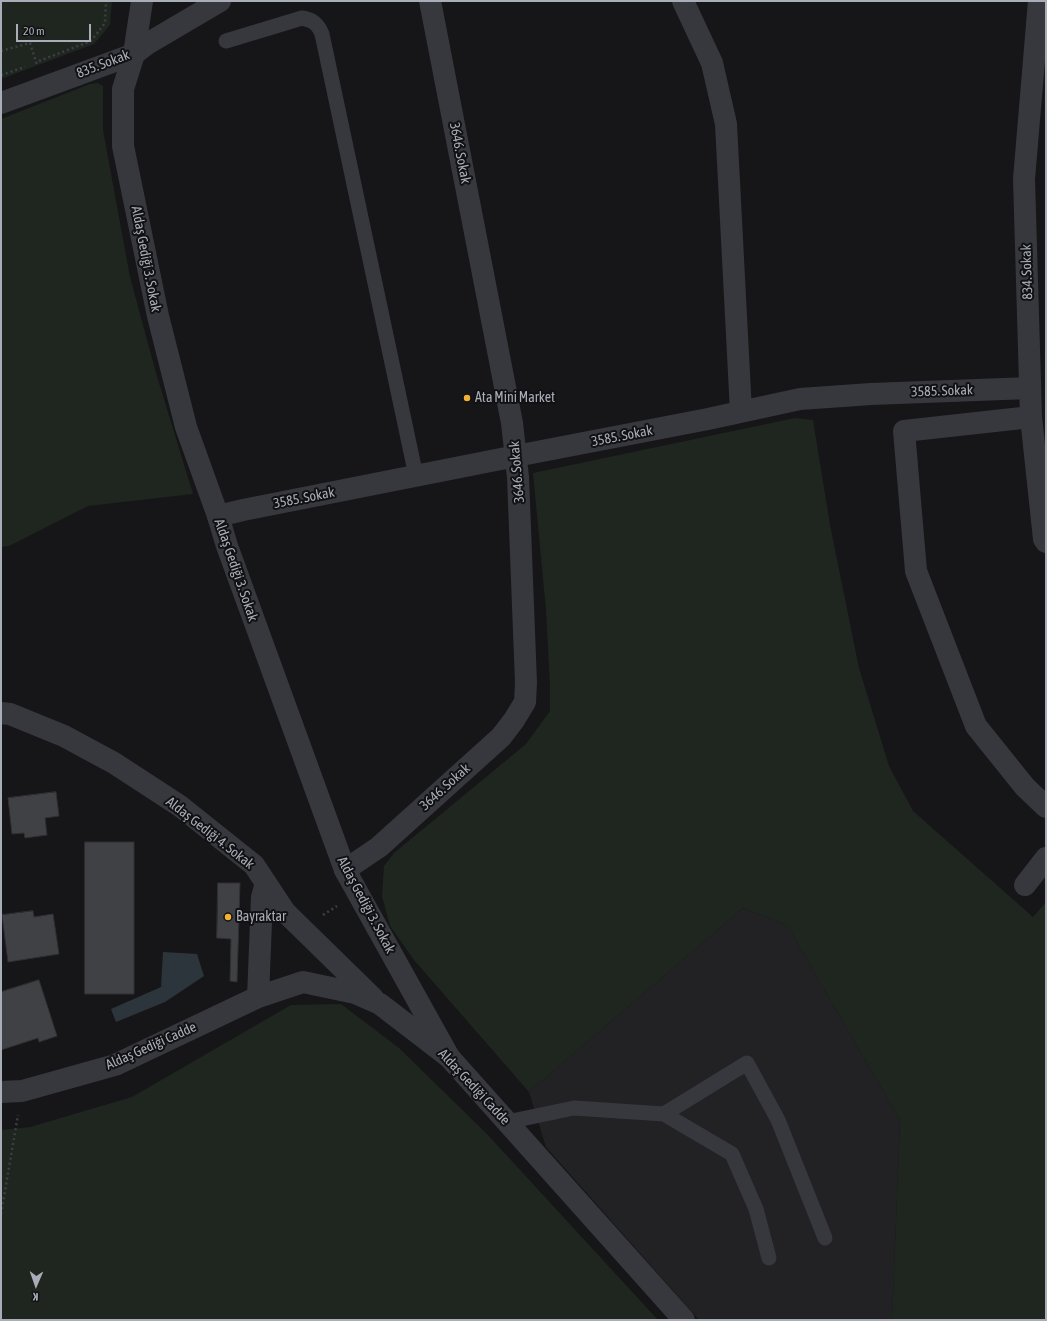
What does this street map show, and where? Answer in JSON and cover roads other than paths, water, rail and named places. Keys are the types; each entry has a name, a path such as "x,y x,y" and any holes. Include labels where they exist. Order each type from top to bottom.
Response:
{"street":[{"name":"Aldaş Gediği 3. Sokak","path":"142,1 134,54 123,89 123,146 158,316 186,427 218,516 229,554 345,870 449,1057"},
{"name":"835. Sokak","path":"1,103 134,54 147,44 220,1"},
{"name":"3646. Sokak","path":"345,870 379,847 501,737 525,702 526,683 523,596 516,456 512,423 430,1"},
{"path":"683,1 712,63 726,124 741,412"},
{"name":"834. Sokak","path":"1039,1 1024,179 1031,417 1044,539 1046,542"},
{"path":"84,72 100,72 110,74 123,89"},
{"name":"3585. Sokak","path":"218,516 800,399 871,394 1030,388"},
{"path":"1031,417 904,431 916,570 976,726 1025,787 1046,807"},
{"name":"Aldaş Gediği 4. Sokak","path":"1,713 10,714 64,736 114,763 180,806 254,865 285,912 380,1004"},
{"path":"1026,885 1046,858"},
{"path":"258,997 262,896 266,883"},
{"name":"Aldaş Gediği Cadde","path":"11,1092 115,1065 258,997 303,982 355,993 380,1004 449,1057 684,1320"}],"lane":[{"path":"226,41 302,18 313,21 319,27 322,34 416,476"},
{"path":"664,1114 747,1063 778,1120 825,1238"},
{"path":"507,1122 574,1108 664,1114 732,1154 756,1209 769,1258"}],"place":[{"name":"Ata Mini Market","path":"467,398"},
{"name":"Bayraktar","path":"228,917"}]}
